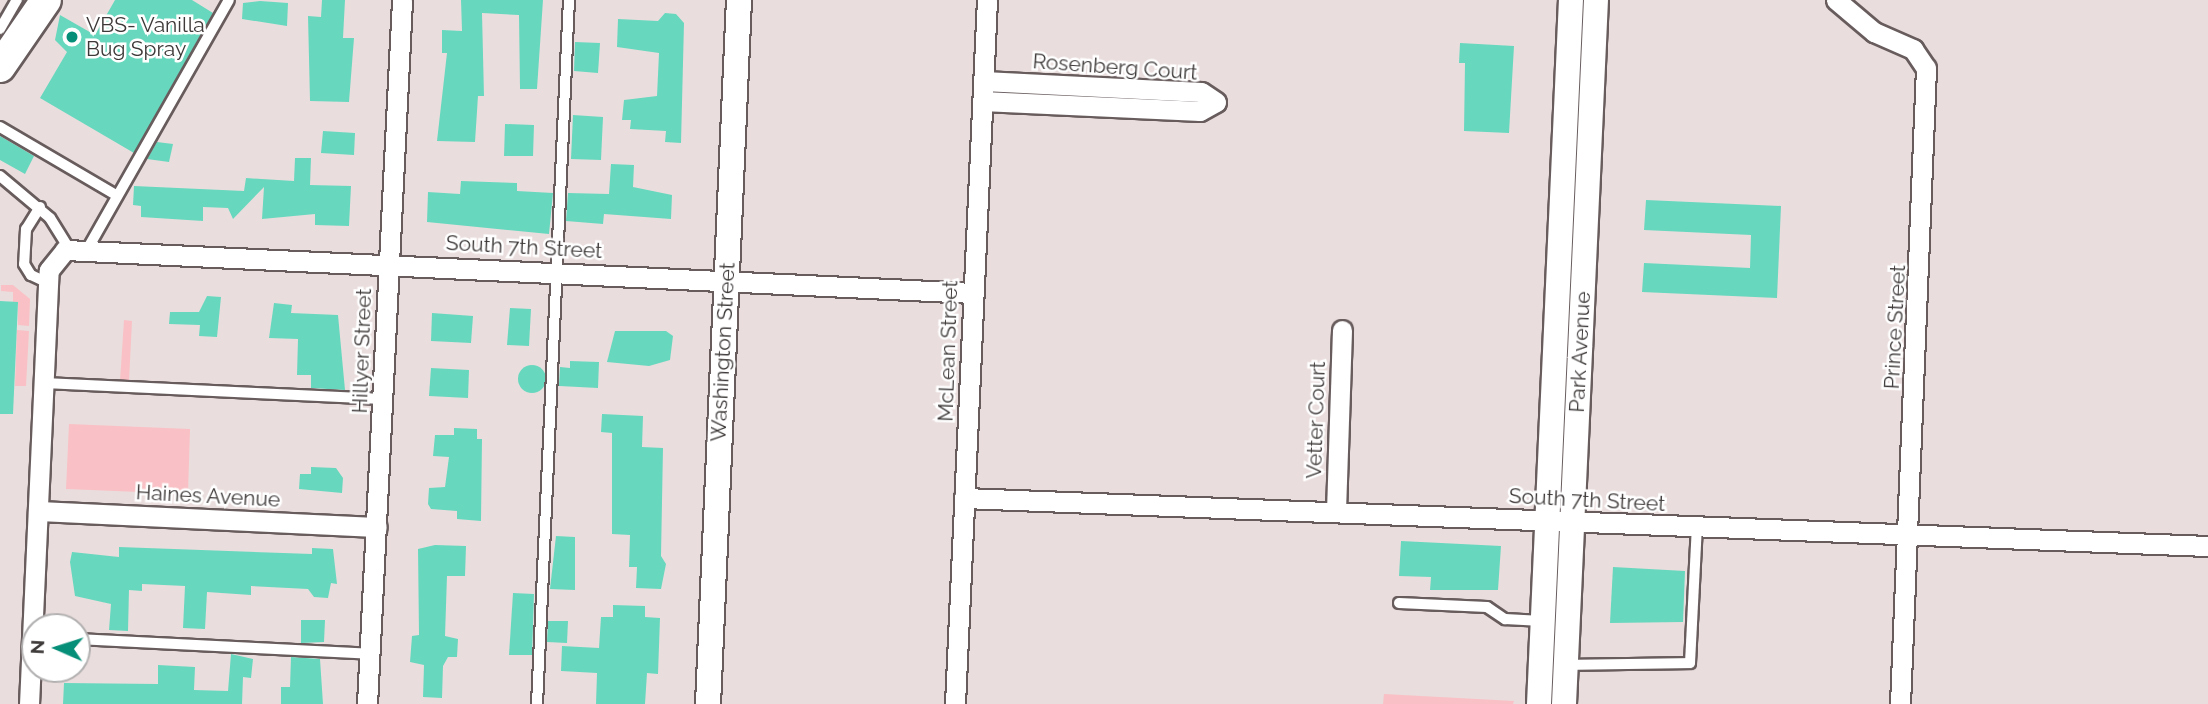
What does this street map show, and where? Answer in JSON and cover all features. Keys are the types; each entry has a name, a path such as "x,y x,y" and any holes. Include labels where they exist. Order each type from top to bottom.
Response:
{"main road":[{"path":"1,63 46,0"}],"street":[{"name":"Hillyer Street","path":"367,704 402,0"},
{"name":"Washington Street","path":"708,704 739,0"},
{"name":"McLean Street","path":"955,704 987,0"},
{"name":"Park Avenue","path":"1564,704 1566,665 1560,521 1571,0"},
{"name":"Park Avenue","path":"1539,704 1543,621 1560,521 1596,0"},
{"name":"Prince Street","path":"1836,0 1874,32 1913,49 1926,68 1900,704"},
{"name":"Rosenberg Court","path":"982,91 1201,92 1216,102 1200,111 982,91"},
{"name":"South 7th Street","path":"77,248 973,293"},
{"path":"34,613 48,283 52,261 77,248"},
{"name":"Vetter Court","path":"1336,512 1342,330"},
{"name":"South 7th Street","path":"964,498 1560,521 1907,538 2208,546"},
{"name":"Haines Avenue","path":"38,511 377,527"},
{"path":"29,704 30,683"}],"lane":[{"path":"0,29 17,0"},
{"path":"0,176 40,207 77,248 114,194 229,0"},
{"path":"537,704 569,0"},
{"path":"0,127 114,194"},
{"path":"40,207 26,229 24,264 31,275 48,283"},
{"path":"44,383 383,399"},
{"path":"1566,665 1690,663 1696,527"},
{"path":"1399,603 1487,607 1505,619 1543,621"},
{"path":"91,640 370,654"}],"shaded area":[{"path":"1,285 13,285 30,299 29,326 18,325 18,303 13,302 13,292 1,291"},
{"path":"124,320 132,321 129,381 120,381"},
{"path":"17,330 29,331 26,386 15,386"},
{"path":"69,424 190,429 188,494 66,489"},
{"path":"1384,694 1514,701 1513,704 1383,704"}],"building":[{"path":"115,0 192,0 213,13 134,153 40,98 67,52 55,40 60,15 95,35"},
{"path":"322,0 345,0 343,38 354,38 349,102 310,101 308,16 321,17"},
{"path":"461,0 543,0 537,89 520,89 519,15 482,13 484,96 478,96 475,142 437,141 447,53 442,53 442,30 462,31"},
{"path":"243,3 288,3 287,26 242,19"},
{"path":"665,13 676,14 684,23 681,143 665,142 666,131 630,129 631,120 622,120 624,100 657,96 659,53 617,47 618,19 658,21"},
{"path":"575,42 600,43 598,73 574,71"},
{"path":"1460,43 1514,46 1509,133 1464,131 1465,63 1459,63"},
{"path":"573,115 603,117 601,160 571,159"},
{"path":"505,124 534,125 533,156 504,156"},
{"path":"323,131 355,133 354,155 321,153"},
{"path":"0,136 34,156 25,174 0,160"},
{"path":"157,142 173,144 169,162 147,159"},
{"path":"295,158 311,158 310,185 351,186 349,226 315,225 315,214 262,219 264,187 233,219 228,208 203,207 203,221 141,217 141,206 133,205 134,186 244,191 246,178 294,181"},
{"path":"611,164 634,165 633,187 672,195 671,219 604,214 603,224 566,221 568,193 609,194"},
{"path":"461,181 517,183 517,191 553,193 549,234 427,222 428,192 460,194"},
{"path":"1646,200 1781,206 1777,298 1642,292 1644,263 1750,268 1751,235 1644,230"},
{"path":"207,296 221,297 217,337 199,336 200,325 169,324 170,312 199,312"},
{"path":"0,301 18,302 13,414 0,414"},
{"path":"274,303 292,305 291,313 338,315 345,390 311,388 311,375 297,375 298,339 269,338"},
{"path":"510,308 531,309 529,346 507,345"},
{"path":"432,313 473,316 471,343 431,341"},
{"path":"615,331 666,331 673,336 670,360 649,366 607,362"},
{"path":"570,361 599,362 598,388 559,386 560,367 570,368"},
{"path":"532,365 542,369 546,379 542,389 532,393 522,389 518,379 522,369"},
{"path":"431,368 469,370 468,398 429,396"},
{"path":"602,414 643,416 642,447 663,448 661,556 666,564 661,589 636,588 637,567 629,567 630,535 612,534 612,433 601,432"},
{"path":"454,428 477,429 477,439 482,439 481,521 457,519 457,511 431,509 428,504 429,488 445,487 449,457 433,456 435,435 454,435"},
{"path":"311,467 336,468 343,478 342,493 299,489 300,474 311,474"},
{"path":"556,536 575,537 575,590 550,589"},
{"path":"1401,541 1501,546 1498,590 1430,590 1431,577 1399,576"},
{"path":"435,545 466,546 465,576 447,576 445,636 458,639 457,657 448,657 443,666 442,698 423,697 424,665 410,662 412,636 419,635 418,549"},
{"path":"119,547 312,554 312,548 333,549 337,584 331,583 328,598 314,597 308,589 251,586 251,595 207,592 205,629 183,628 185,586 142,584 142,591 129,590 128,631 109,630 111,604 75,596 70,562 72,552 119,557"},
{"path":"1613,567 1685,571 1683,622 1610,623"},
{"path":"513,593 534,594 532,655 509,655"},
{"path":"613,605 645,606 645,617 660,618 658,674 647,673 645,704 596,704 597,673 561,671 562,646 599,648 601,617 613,617"},
{"path":"301,620 325,620 324,642 301,643"},
{"path":"548,621 568,621 567,643 547,642"},
{"path":"231,654 253,659 251,678 243,677 242,704 63,704 64,683 158,684 158,665 195,667 194,690 228,691"},
{"path":"291,657 320,659 323,704 281,704 281,687 290,687"}],"place":[{"name":"VBS- Vanilla Bug Spray","path":"72,37"}]}
